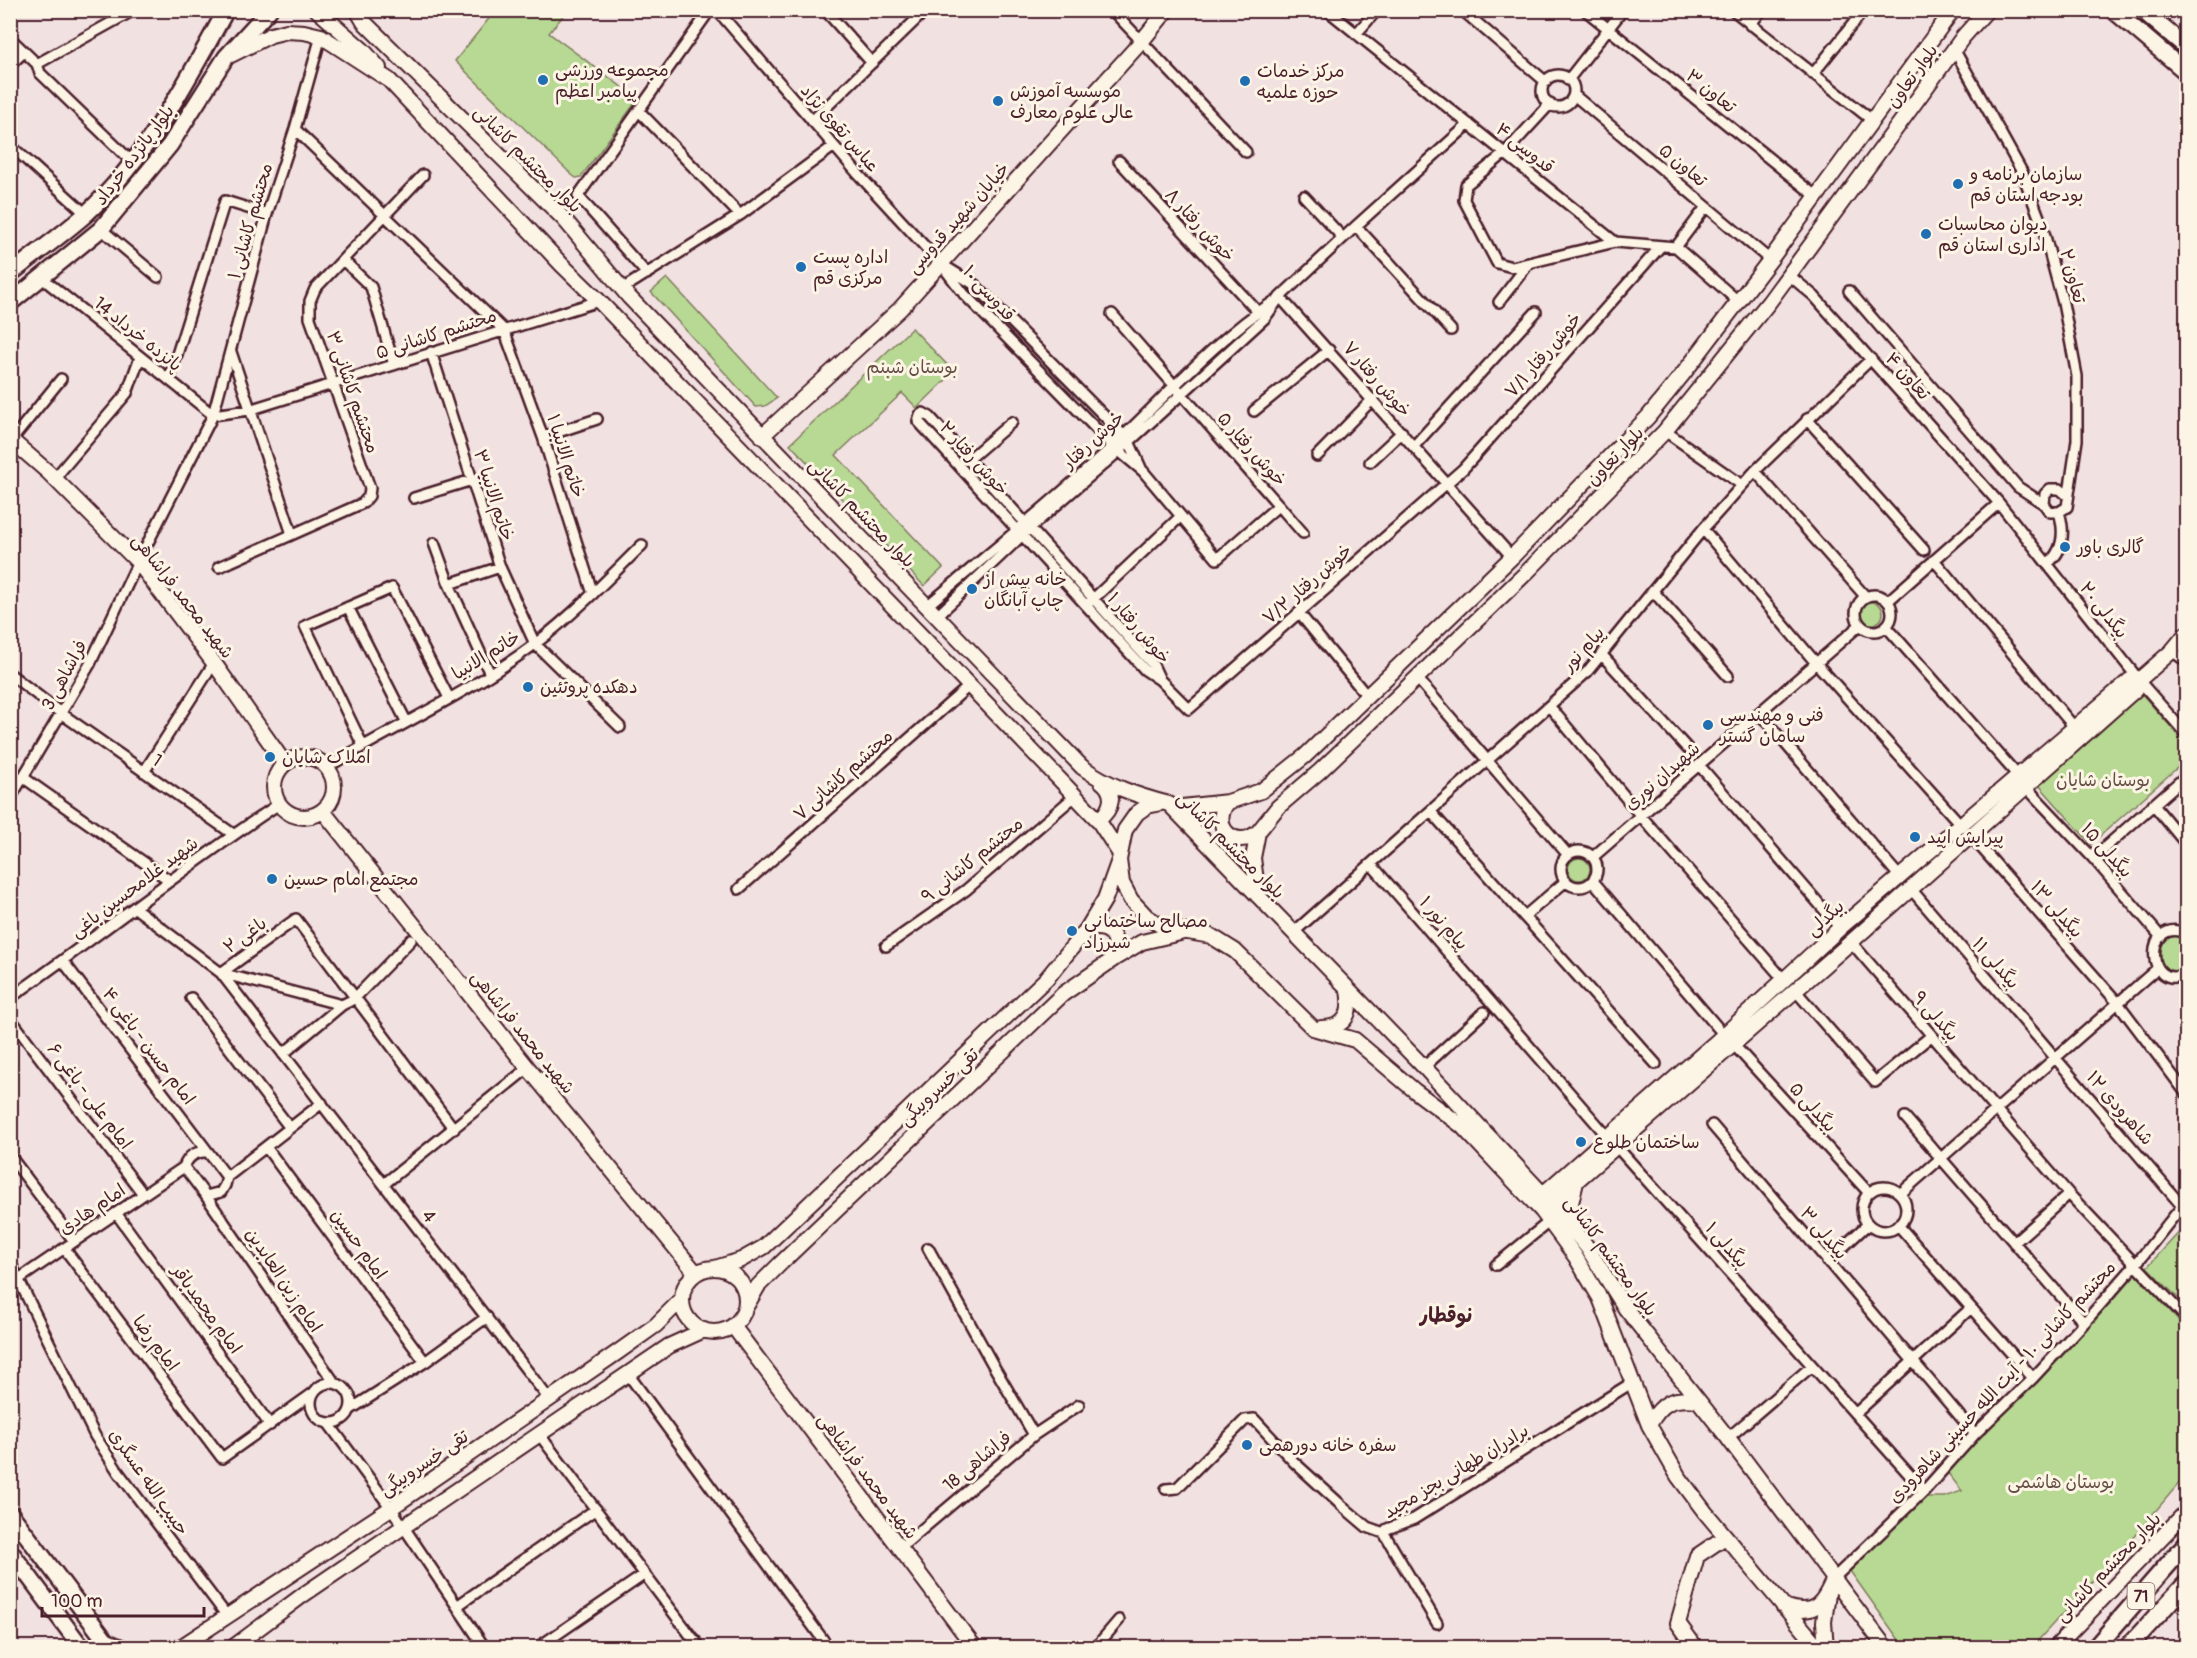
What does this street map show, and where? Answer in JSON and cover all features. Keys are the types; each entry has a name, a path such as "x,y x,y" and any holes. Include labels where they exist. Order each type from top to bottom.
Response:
{"highway":[{"name":"71","path":"2095,1647 2187,1544"},
{"name":"71","path":"2127,1647 2187,1584"}],"main road":[{"name":"بلوار پانزده خرداد","path":"10,274 86,213 132,162 152,135 197,62 225,10"},
{"name":"بلوار پانزده خرداد","path":"10,303 101,230 170,145 226,57 268,10"},
{"path":"317,10 363,50 389,80"},
{"name":"بلوار محتشم کاشانی","path":"357,10 364,22 564,219 622,289 1082,767 1099,779 1141,797 1171,806 1547,1199 1578,1237 1626,1309 1728,1438 1886,1647"},
{"name":"خیابان شهید قدوسی","path":"762,436 900,309 1141,42 1167,10"},
{"name":"بلوار تعاون","path":"1171,806 1228,802 1261,791 1305,756 1512,557 1648,417 1739,302 1953,10"},
{"name":"بلوار تعاون","path":"1258,896 1253,858 1258,832 1278,807 1320,771 1527,572 1665,431 1789,275 1954,49 1987,10"},
{"path":"2142,10 2187,47"},
{"path":"2183,10 2187,14"},
{"path":"2114,12 2187,72"},
{"name":"بلوار محتشم کاشانی","path":"226,57 271,34 296,31 321,36 389,80 562,265 1098,820 1119,857 1122,883 1131,900 1147,917 1166,928 1211,936 1235,951 1313,1028 1355,1040 1462,1126 1542,1211 1575,1256 1600,1298 1649,1425 1678,1476 1725,1537 1819,1647"},
{"path":"1770,260 1789,275"},
{"name":"شهید محمد فراشاهی","path":"11,440 138,562 214,663 285,764"},
{"name":"بیگدلی","path":"1729,1040 1784,980 1840,928 1961,825 2022,782 2136,689 2139,680 2172,651 2187,634"},
{"name":"بیگدلی","path":"1547,1199 1729,1040 1795,990 1851,942 1971,836 2075,728 2130,680 2139,680"},
{"path":"307,757 318,760 327,767 333,778 334,790 331,802 323,811 312,816 300,817 288,812 279,804 275,794 275,783 278,772 285,764 295,758 307,757"},
{"path":"1098,820 1106,814 1111,805 1111,795 1107,785 1099,779"},
{"path":"1228,802 1221,814 1221,821 1227,833 1240,840 1247,839 1258,832"},
{"name":"تقی خسروبیگی","path":"715,1268 741,1260 764,1247 1047,978 1087,928 1105,898 1119,857 1125,830 1137,813 1156,803 1171,806"},
{"name":"شهید محمد فراشاهی","path":"323,811 696,1274"},
{"path":"1961,825 1971,836"},
{"path":"1900,877 1911,889"},
{"path":"1087,928 1100,927 1112,933 1118,945 1115,958"},
{"path":"1840,928 1851,942"},
{"name":"تقی خسروبیگی","path":"744,1310 758,1286 781,1263 1063,994 1142,942 1187,931"},
{"path":"1313,1028 1329,1028 1340,1024 1347,1017 1350,1009 1348,990"},
{"path":"1415,1090 1424,1092 1430,1089 1432,1085 1427,1071"},
{"name":"بیگدلی","path":"1547,1199 1576,1182 1613,1142"},
{"path":"1576,1182 1570,1207 1572,1222 1578,1237"},
{"path":"715,1268 724,1270 740,1281 746,1300 744,1310 733,1326 714,1332 704,1330 688,1318 682,1299 689,1281 696,1274 715,1268"},
{"name":"تقی خسروبیگی","path":"179,1647 391,1508 656,1325 682,1299"},
{"name":"شهید محمد فراشاهی","path":"733,1326 900,1548 970,1646"},
{"path":"242,1644 404,1527 539,1434 669,1346 704,1330"},
{"path":"1649,1425 1656,1411 1668,1402 1683,1398 1698,1400"},
{"name":"بلوار محتشم کاشانی","path":"2055,1647 2187,1512"},
{"path":"10,1513 108,1644 124,1647"},
{"path":"1696,1647 1678,1623 1697,1556 1725,1537"},
{"path":"10,1551 82,1647"},
{"path":"1783,1606 1806,1611 1823,1600 1834,1578"},
{"path":"1826,1647 1824,1629 1828,1593"}],"street":[{"path":"37,64 134,10"},
{"path":"647,273 578,196 710,10"},
{"name":"عباس تقوی نژاد","path":"717,10 834,146 941,264"},
{"path":"825,10 872,63"},
{"path":"812,121 926,10"},
{"path":"1112,10 1246,152"},
{"name":"قدوسی ۴","path":"1327,10 1615,242"},
{"path":"1356,34 1377,10"},
{"path":"1462,10 1546,82"},
{"name":"تعاون ۳","path":"1585,10 1817,197"},
{"path":"1568,80 1623,10"},
{"path":"1733,10 1873,121"},
{"path":"1750,24 1762,10"},
{"path":"1813,74 1864,10"},
{"name":"محتشم کاشانی ۱","path":"213,416 267,214 295,129 321,36"},
{"path":"10,38 37,64 40,74 132,162"},
{"name":"تعاون ۲","path":"1954,49 2022,172 2042,225 2064,303 2078,376 2077,440 2068,496"},
{"path":"10,65 24,52"},
{"path":"1559,76 1568,80 1572,84 1574,94 1569,103 1554,107 1546,101 1542,91 1549,78 1559,76"},
{"name":"تعاون ۵","path":"1574,94 1770,260"},
{"path":"1550,104 1505,153 1466,185 1464,200 1497,263 1512,267 1615,242 1676,247 1739,302"},
{"path":"639,111 740,215"},
{"name":"خوش رفتار","path":"932,611 1116,448 1258,312 1280,297 1469,124"},
{"path":"295,129 504,330"},
{"path":"10,146 86,213"},
{"path":"622,289 740,215 834,146"},
{"name":"خوش رفتار ۸","path":"1119,161 1258,312"},
{"name":"محتشم کاشانی ۳","path":"219,567 363,503 369,496 370,489 310,318 310,301 315,289 386,217 423,175"},
{"path":"1305,196 1343,238"},
{"path":"169,380 225,201 267,214"},
{"path":"1676,247 1707,207"},
{"path":"1356,226 1451,330"},
{"path":"101,230 158,277"},
{"name":"خوش رفتار ۷/۱","path":"1447,484 1537,388 1660,246"},
{"path":"343,260 371,287 394,365"},
{"path":"1499,302 1528,263"},
{"name":"قدوسی ۱۰","path":"941,264 975,285 1126,438 1143,471"},
{"name":"قدوسی ۱۰","path":"941,264 964,294 1116,448 1143,471"},
{"name":"تعاون ۴","path":"1789,275 1814,296 1999,503"},
{"name":"پانزده خرداد 14","path":"42,278 213,416"},
{"path":"1849,291 2018,487 2044,504 2050,512 2059,513 2067,507 2068,496 2060,489 2050,489 2045,494 2044,504"},
{"name":"خوش رفتار","path":"1178,390 1265,318 1280,297"},
{"name":"خوش رفتار ۷","path":"1280,297 1512,557"},
{"name":"محتشم کاشانی ۵","path":"213,416 249,410 599,301"},
{"path":"1414,446 1536,312"},
{"name":"خوش رفتار ۵","path":"1112,314 1304,533"},
{"name":"خاتم الانبیا ۱","path":"504,330 543,436 593,594"},
{"path":"231,350 292,534"},
{"path":"1254,411 1329,350"},
{"name":"خاتم الانبیا ۳","path":"431,352 500,567 535,644"},
{"path":"54,479 127,393 140,357"},
{"name":"پیام نور","path":"1293,933 1587,672 1703,529 1742,485 1807,419 1871,360"},
{"path":"11,440 61,380"},
{"path":"1317,456 1373,399"},
{"name":"خوش رفتار ۲","path":"1019,532 918,421 920,415 923,413 930,417 1027,525"},
{"name":"فراشاهی 3","path":"10,799 90,664 138,562 213,416"},
{"path":"543,436 597,419"},
{"path":"1807,419 1924,550"},
{"path":"969,459 1012,422"},
{"path":"1665,431 1742,485"},
{"path":"1370,462 1402,432"},
{"path":"1143,471 1217,559 1279,505"},
{"path":"1755,471 1865,596"},
{"path":"414,498 472,480"},
{"name":"خوش رفتار ۷/۲","path":"1189,709 1447,484"},
{"path":"1888,601 1999,503"},
{"name":"بیگدلی ۲۰","path":"1999,503 2139,680 2187,734"},
{"path":"2047,564 2055,558 2061,547 2063,525 2059,513"},
{"path":"1090,602 1180,517"},
{"name":"خوش رفتار ۱","path":"1027,525 1145,670 1160,680 1189,709"},
{"path":"1703,529 1816,663 1961,825"},
{"name":"خوش رفتار ۱","path":"1019,532 1090,602"},
{"path":"434,543 448,584 490,674"},
{"name":"خاتم الانبیا","path":"327,767 490,674 535,644 593,594 642,545"},
{"path":"1934,560 2075,728"},
{"path":"448,584 500,567"},
{"path":"363,746 305,626 392,588 449,698"},
{"path":"1653,591 1728,676"},
{"path":"1877,595 1888,601 1892,612 1886,626 1873,631 1860,625 1855,611 1865,596 1877,595"},
{"path":"348,607 406,722"},
{"path":"1299,613 1367,696"},
{"name":"شهیدان نوری","path":"1593,857 1860,625"},
{"name":"بیگدلی ۱۵","path":"1886,626 2022,782 2093,858 2160,937"},
{"path":"535,644 620,727"},
{"path":"2172,651 2187,661"},
{"path":"1602,655 1687,748"},
{"path":"144,772 214,663"},
{"name":"1","path":"10,674 62,714 233,834"},
{"path":"1417,678 1568,855"},
{"name":"محتشم کاشانی ۷","path":"739,889 969,686"},
{"path":"1550,707 1641,816 1784,980"},
{"path":"1759,713 1900,877"},
{"path":"1699,765 1840,928"},
{"path":"2093,858 2187,776"},
{"path":"10,778 22,782 169,880"},
{"name":"محتشم کاشانی ۹","path":"886,946 966,890 1075,796"},
{"name":"شهید غلامحسین باغی","path":"10,998 135,908 169,880 279,804"},
{"path":"2153,804 2187,844"},
{"path":"1431,812 1656,1064"},
{"name":"بیگدلی ۱۳","path":"1971,836 2118,1003 2187,1093"},
{"path":"1577,850 1593,857 1598,868 1593,881 1579,887 1566,881 1561,867 1568,855 1577,850"},
{"name":"پیام نور ۱","path":"1371,864 1541,1059"},
{"path":"1525,916 1566,881"},
{"name":"بیگدلی ۵","path":"1593,881 1729,1040 1869,1193"},
{"name":"بیگدلی ۱۱","path":"1911,889 2055,1058"},
{"name":"باغی ۲","path":"135,908 221,973 296,919 354,999"},
{"path":"2187,933 2174,931 2160,937 2154,950 2158,968 2167,975 2187,974"},
{"path":"283,1054 342,1005 354,999 411,940"},
{"name":"بیگدلی ۹","path":"1851,942 2069,1194 2187,1318"},
{"name":"امام حسن - باغی ۴","path":"63,961 226,1177"},
{"path":"1899,1194 2158,968"},
{"path":"221,973 342,1005"},
{"name":"4","path":"221,973 549,1399"},
{"path":"1795,990 1875,1082 1931,1036"},
{"path":"191,998 290,1128"},
{"path":"354,999 454,1129"},
{"path":"1427,1071 1484,1012"},
{"name":"امام علی - باغی ۶","path":"10,1018 143,1194"},
{"name":"شاهرودی ۱۲","path":"2055,1058 2184,1204"},
{"name":"بیگدلی ۱","path":"1541,1059 1924,1491"},
{"path":"384,1184 528,1068"},
{"path":"206,1196 221,1192 226,1177 322,1103"},
{"path":"1905,1117 2084,1323"},
{"name":"بیگدلی ۳","path":"1712,1125 1975,1434"},
{"name":"امام حسین","path":"266,1147 425,1362"},
{"name":"امام هادی","path":"19,1279 184,1167 192,1155 207,1152"},
{"path":"10,1156 74,1241"},
{"name":"امام زین العابدین","path":"184,1167 334,1382"},
{"path":"1888,1187 1899,1194 1905,1206 1903,1220 1898,1225 1891,1230 1883,1231 1868,1224 1862,1212 1864,1198 1869,1193 1874,1189 1888,1187"},
{"path":"2014,1243 2069,1194"},
{"name":"محتشم کاشانی ۱۰ - آیت الله حسینی شاهرودی","path":"1834,1578 1924,1491 1975,1434 2033,1378 2136,1264 2184,1204"},
{"name":"امام محمدباقر","path":"116,1213 270,1425"},
{"path":"1496,1265 1550,1221"},
{"path":"1827,1262 1868,1224"},
{"path":"1898,1225 2033,1378"},
{"name":"امام رضا","path":"64,1248 222,1458 270,1425"},
{"path":"928,1248 1034,1435"},
{"name":"حبیب الله عسگری","path":"10,1262 95,1436 118,1473 227,1616"},
{"path":"1855,1414 1971,1308"},
{"path":"329,1424 345,1419 351,1409 425,1362 487,1317"},
{"path":"1728,1438 1812,1366"},
{"path":"628,1374 829,1647"},
{"path":"270,1425 321,1385 334,1382 345,1387 351,1397 351,1409"},
{"name":"برادران طهانی بجز مجید","path":"1437,1623 1384,1533 1387,1529 1414,1519 1633,1382"},
{"path":"312,1394 311,1407 318,1418 329,1424 391,1508 485,1647"},
{"name":"فراشاهی 18","path":"900,1548 1034,1435 1079,1404"},
{"path":"1166,1489 1177,1488 1245,1420 1254,1419 1295,1463 1340,1504 1367,1527 1384,1533"},
{"path":"539,1434 698,1644 684,1647"},
{"path":"457,1606 596,1509"},
{"path":"537,1647 645,1574"},
{"path":"1095,1647 1119,1620"}],"green space":[{"name":"مجموعه ورزشی پیامبر اعظم","path":"495,11 567,11 549,33 638,99 581,177 576,178 572,175 455,61"},
{"path":"667,278 777,398 765,406 756,407 651,292"},
{"name":"بوستان شبنم","path":"912,328 954,372 917,408 902,393 836,455 943,568 924,586 790,444"},
{"path":"1872,602 1880,605 1883,613 1880,621 1872,624 1864,621 1861,613 1864,605"},
{"name":"بوستان شایان","path":"2141,693 2186,744 2186,760 2091,844 2038,784"},
{"path":"1579,858 1587,861 1590,869 1587,877 1579,880 1571,877 1568,869 1571,861"},
{"path":"2174,935 2186,938 2186,970 2173,973 2162,964 2159,953 2163,942"},
{"path":"2186,1225 2186,1306 2147,1267"},
{"name":"بوستان هاشمی","path":"2136,1274 2186,1328 2186,1475 2032,1647 1904,1647 1850,1571 1922,1497 1944,1497 1962,1491 1947,1472"}],"place":[{"name":"مجموعه ورزشی پیامبر اعظم","path":"543,80"},
{"name":"مرکز خدمات حوزه علمیه","path":"1245,81"},
{"name":"موسسه آموزش عالی علوم معارف","path":"998,101"},
{"name":"سازمان برنامه و بودجه استان قم","path":"1958,184"},
{"name":"دیوان محاسبات اداری استان قم","path":"1926,234"},
{"name":"اداره پست مرکزی قم","path":"801,267"},
{"name":"گالری باور","path":"2065,547"},
{"name":"خانه پیش از چاپ آبانگان","path":"972,589"},
{"name":"دهکده پروتئین","path":"528,687"},
{"name":"فنی و مهندسی سامان گستر","path":"1708,725"},
{"name":"املاک شایان","path":"270,757"},
{"name":"پیرایش اپید","path":"1915,837"},
{"name":"مجتمع امام حسین","path":"272,879"},
{"name":"مصالح ساختمانی شیرزاد","path":"1072,931"},
{"name":"ساختمان طلوع","path":"1581,1142"},
{"name":"سفره خانه دورهمی","path":"1247,1445"}],"district":[{"name":"نوقطار","path":"1446,1315"}]}
